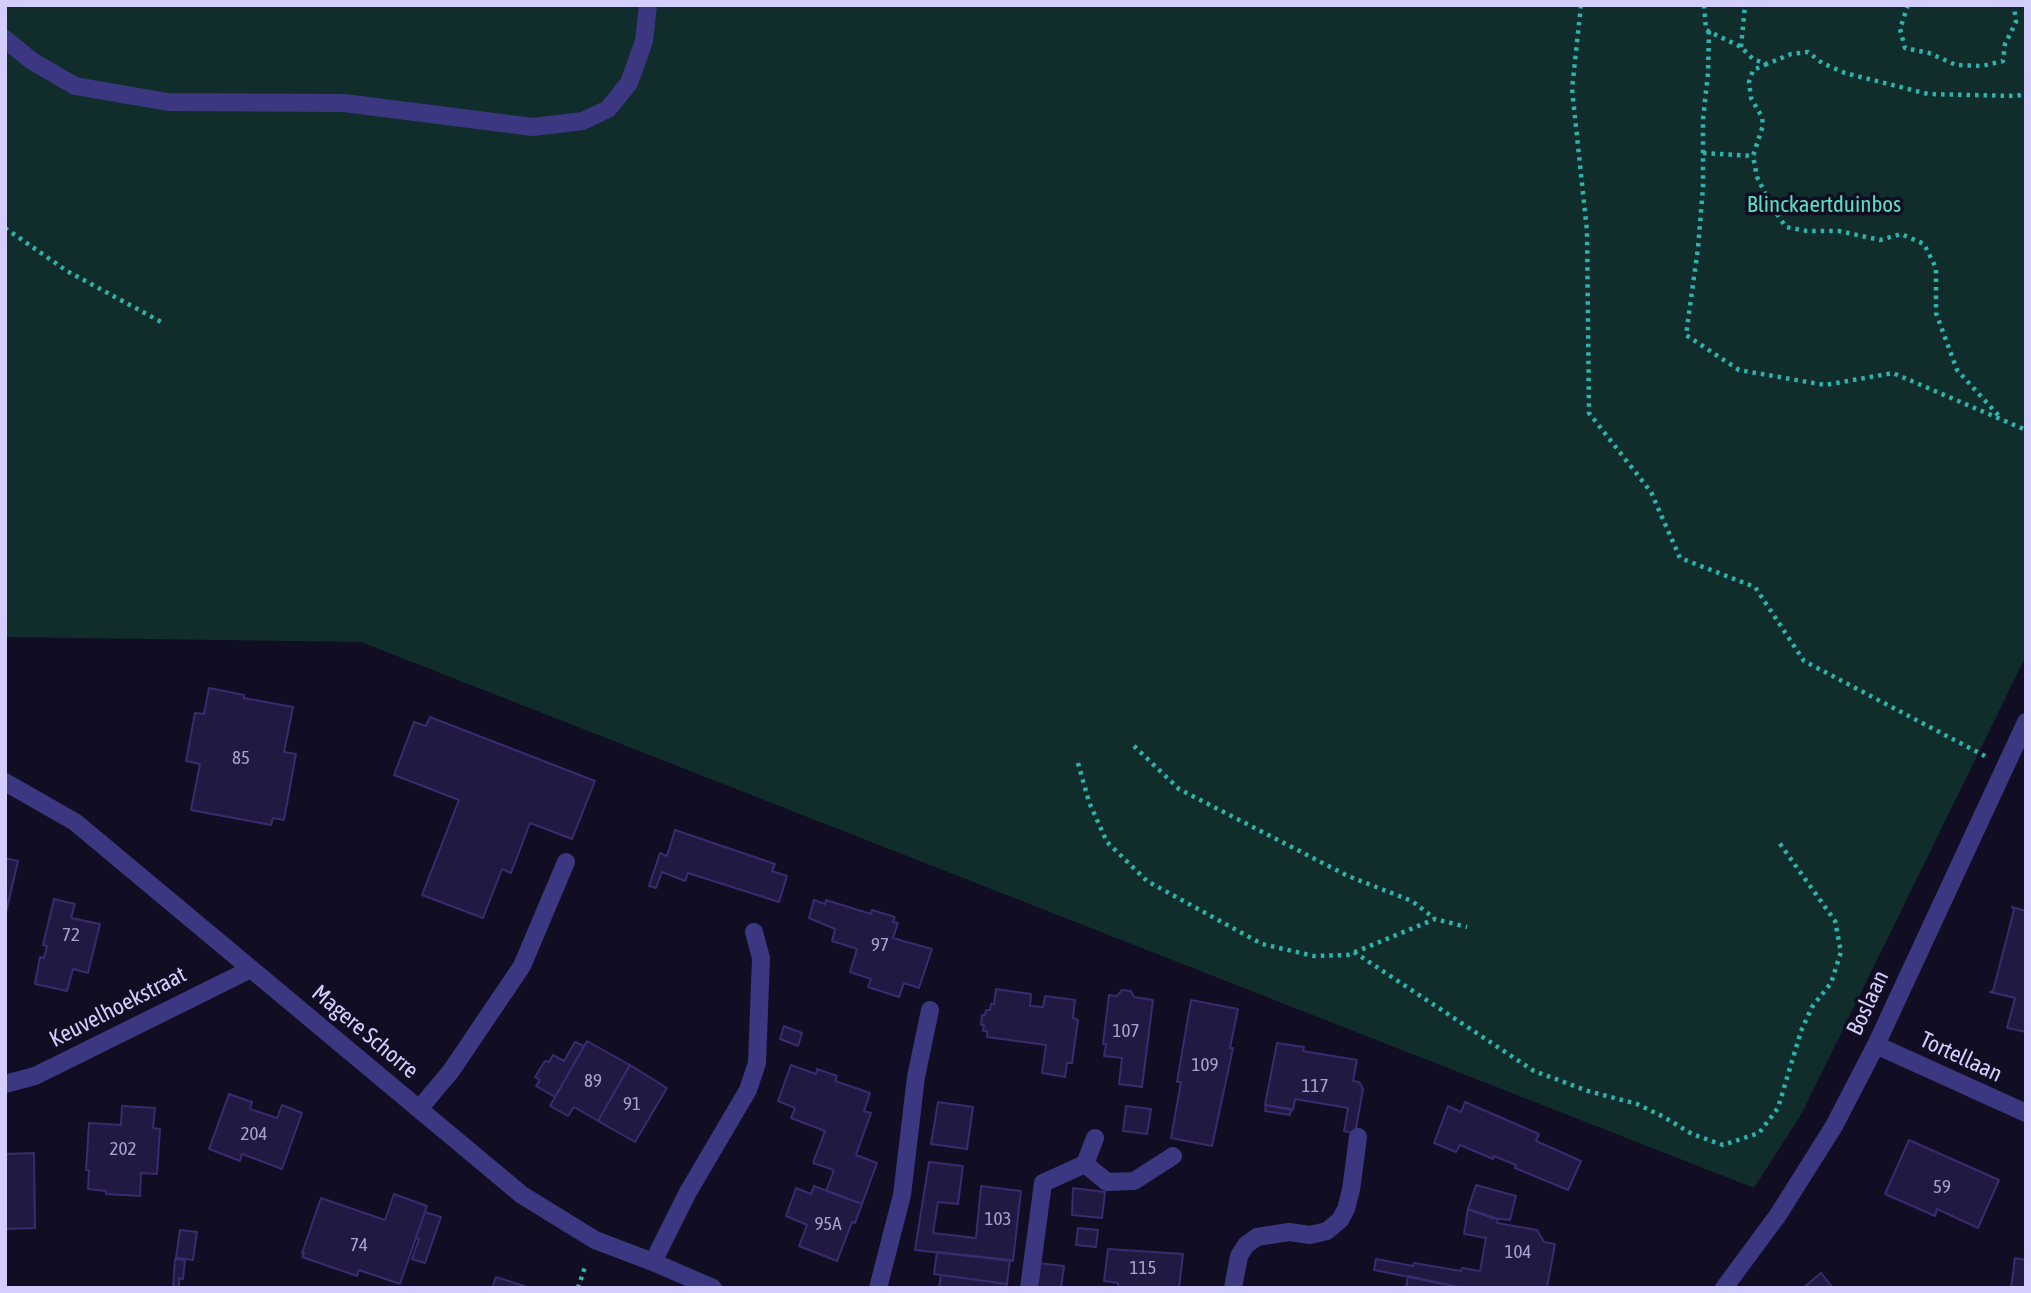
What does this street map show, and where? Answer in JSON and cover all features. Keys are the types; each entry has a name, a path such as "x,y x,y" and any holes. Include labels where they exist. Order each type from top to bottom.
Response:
{"street":[{"path":"5,39 32,61 75,86 168,102 344,103 533,127 583,121 608,109 629,83 644,41 648,5"},
{"name":"Boslaan","path":"1724,1288 1778,1215 1834,1126 1877,1045 2026,722"},
{"name":"Magere Schorre","path":"5,782 75,822 522,1195 595,1240 713,1288"},
{"path":"419,1109 451,1071 522,966 566,862"},
{"path":"653,1262 688,1192 748,1090 757,1063 761,958 754,933"},
{"name":"Keuvelhoekstraat","path":"5,1084 35,1076 251,969"},
{"path":"878,1288 902,1195 916,1077 930,1010"},
{"name":"Tortellaan","path":"1877,1045 2026,1113"},
{"path":"1233,1288 1239,1256 1246,1245 1257,1237 1289,1232 1310,1235 1327,1231 1340,1220 1351,1190 1358,1137"},
{"path":"1029,1288 1043,1183 1085,1164 1095,1138"},
{"path":"1085,1164 1107,1182 1134,1181 1173,1156"}],"path":[{"path":"1581,5 1572,89 1587,231 1590,413 1651,492 1680,558 1755,587 1804,662 2005,766"},
{"path":"1704,5 1706,30 1741,47 1753,59 1767,64"},
{"path":"1741,47 1745,5"},
{"path":"1908,5 1900,29 1905,48 1929,53 1956,65 1982,66 2003,61 2005,44 2016,22 2014,5"},
{"path":"1709,31 1698,248 1686,335 1739,370 1825,385 1893,373 2026,430"},
{"path":"2001,420 1957,370 1936,313 1936,268 1924,244 1901,234 1880,240 1839,231 1786,228 1756,177 1753,156 1763,125 1762,117 1751,98 1749,82 1752,70 1791,54 1808,52 1822,63 1845,72 1928,94 2026,94"},
{"path":"1703,153 1753,156"},
{"path":"5,228 67,271 165,324"},
{"path":"1134,746 1179,789 1348,876 1412,901 1435,919 1466,927"},
{"path":"1078,763 1089,802 1107,842 1147,881 1262,944 1314,956 1348,955 1435,919"},
{"path":"1354,952 1534,1071 1588,1091 1637,1104 1692,1134 1723,1145 1759,1133 1778,1108 1801,1031 1812,1006 1831,983 1841,952 1835,921 1777,841"}],"green space":[{"name":"Blinckaertduinbos","path":"5,5 2026,5 2026,656 1802,1113 1754,1188 361,642 5,637"}],"building":[{"path":"209,688 293,707 284,752 296,754 284,820 273,818 271,825 191,810 200,764 186,761 195,713 204,714"},
{"path":"430,717 595,781 572,839 530,823 511,873 502,869 483,918 422,895 459,800 394,775 414,722 426,726"},
{"path":"675,830 775,864 772,871 787,876 779,902 688,873 685,881 662,872 656,888 649,886 660,853 667,856"},
{"path":"5,858 18,861 5,917"},
{"path":"54,899 75,904 71,918 100,924 88,973 73,969 67,991 35,984 40,957 44,958 47,946 43,945"},
{"path":"814,900 825,904 826,900 871,914 872,910 895,917 893,922 898,923 893,938 932,949 919,988 904,983 899,997 868,987 871,979 850,972 857,949 832,941 835,929 809,918"},
{"path":"2012,907 2026,911 2026,1032 2007,1028 2015,998 1990,992 1993,991 2014,910"},
{"path":"996,989 1031,994 1030,1006 1043,1007 1045,996 1075,1000 1073,1018 1078,1020 1072,1063 1067,1063 1065,1077 1042,1073 1046,1045 987,1037 987,1031 983,1031 984,1025 981,1025 982,1015 994,1004"},
{"path":"1122,990 1131,991 1134,997 1153,1000 1142,1087 1119,1084 1122,1058 1104,1056 1109,995 1117,996"},
{"path":"1191,1000 1238,1009 1230,1048 1233,1048 1212,1146 1171,1138"},
{"path":"784,1026 802,1033 798,1046 780,1039"},
{"path":"587,1041 630,1065 598,1121 574,1107 568,1116 550,1106"},
{"path":"575,1042 584,1046 555,1097 536,1086 540,1080 535,1077 545,1061 549,1062 553,1055 564,1061"},
{"path":"1277,1043 1304,1047 1303,1051 1357,1060 1353,1081 1359,1082 1363,1089 1355,1134 1344,1131 1348,1108 1295,1099 1293,1110 1265,1105"},
{"path":"630,1065 667,1088 635,1142 598,1121"},
{"path":"791,1065 816,1074 817,1069 837,1076 835,1081 870,1093 864,1111 871,1113 856,1155 877,1163 862,1204 826,1191 834,1170 813,1163 825,1131 791,1118 795,1108 778,1101"},
{"path":"229,1094 252,1102 250,1109 277,1118 282,1105 302,1113 282,1169 242,1154 240,1161 209,1149"},
{"path":"938,1102 973,1107 967,1149 931,1144"},
{"path":"1465,1102 1539,1134 1536,1141 1581,1161 1568,1190 1515,1168 1516,1165 1494,1156 1493,1159 1460,1145 1456,1152 1434,1143 1448,1106 1461,1112"},
{"path":"1266,1105 1291,1109 1290,1115 1265,1111"},
{"path":"122,1106 155,1108 153,1128 160,1129 157,1174 141,1173 140,1196 106,1194 106,1191 88,1189 89,1170 86,1170 89,1123 121,1125"},
{"path":"1126,1106 1151,1109 1147,1134 1123,1131"},
{"path":"1909,1140 1999,1180 1978,1228 1937,1209 1935,1216 1885,1194"},
{"path":"34,1153 35,1228 6,1229 5,1154"},
{"path":"929,1162 963,1166 958,1204 938,1202 933,1233 976,1238 981,1186 1021,1191 1013,1261 915,1250"},
{"path":"1476,1185 1516,1196 1510,1220 1492,1218 1468,1209"},
{"path":"814,1186 862,1204 837,1261 799,1246 807,1225 786,1216 796,1188 811,1194"},
{"path":"1073,1188 1105,1192 1102,1218 1072,1215"},
{"path":"394,1194 427,1206 400,1284 359,1270 357,1276 302,1257 321,1198 385,1220"},
{"path":"1468,1209 1498,1219 1497,1223 1537,1230 1544,1242 1555,1244 1547,1288 1463,1288 1374,1270 1376,1259 1413,1266 1414,1263 1461,1271 1462,1268 1480,1271 1486,1238 1464,1234"},
{"path":"425,1212 441,1217 425,1263 412,1259"},
{"path":"1078,1228 1098,1230 1096,1247 1076,1245"},
{"path":"180,1230 197,1232 193,1260 176,1258"},
{"path":"1108,1249 1183,1254 1179,1288 1118,1288 1118,1283 1104,1281"},
{"path":"937,1252 1010,1260 1007,1284 934,1274"},
{"path":"2015,1258 2026,1260 2026,1288 2011,1288"},
{"path":"175,1259 185,1260 179,1288 173,1288"},
{"path":"1038,1263 1064,1266 1061,1288 1035,1288"},
{"path":"1821,1273 1833,1288 1803,1288"},
{"path":"941,1275 1007,1284 1006,1288 939,1288"},
{"path":"1408,1276 1463,1288 1406,1288"},
{"path":"496,1277 527,1287 492,1288"}]}
